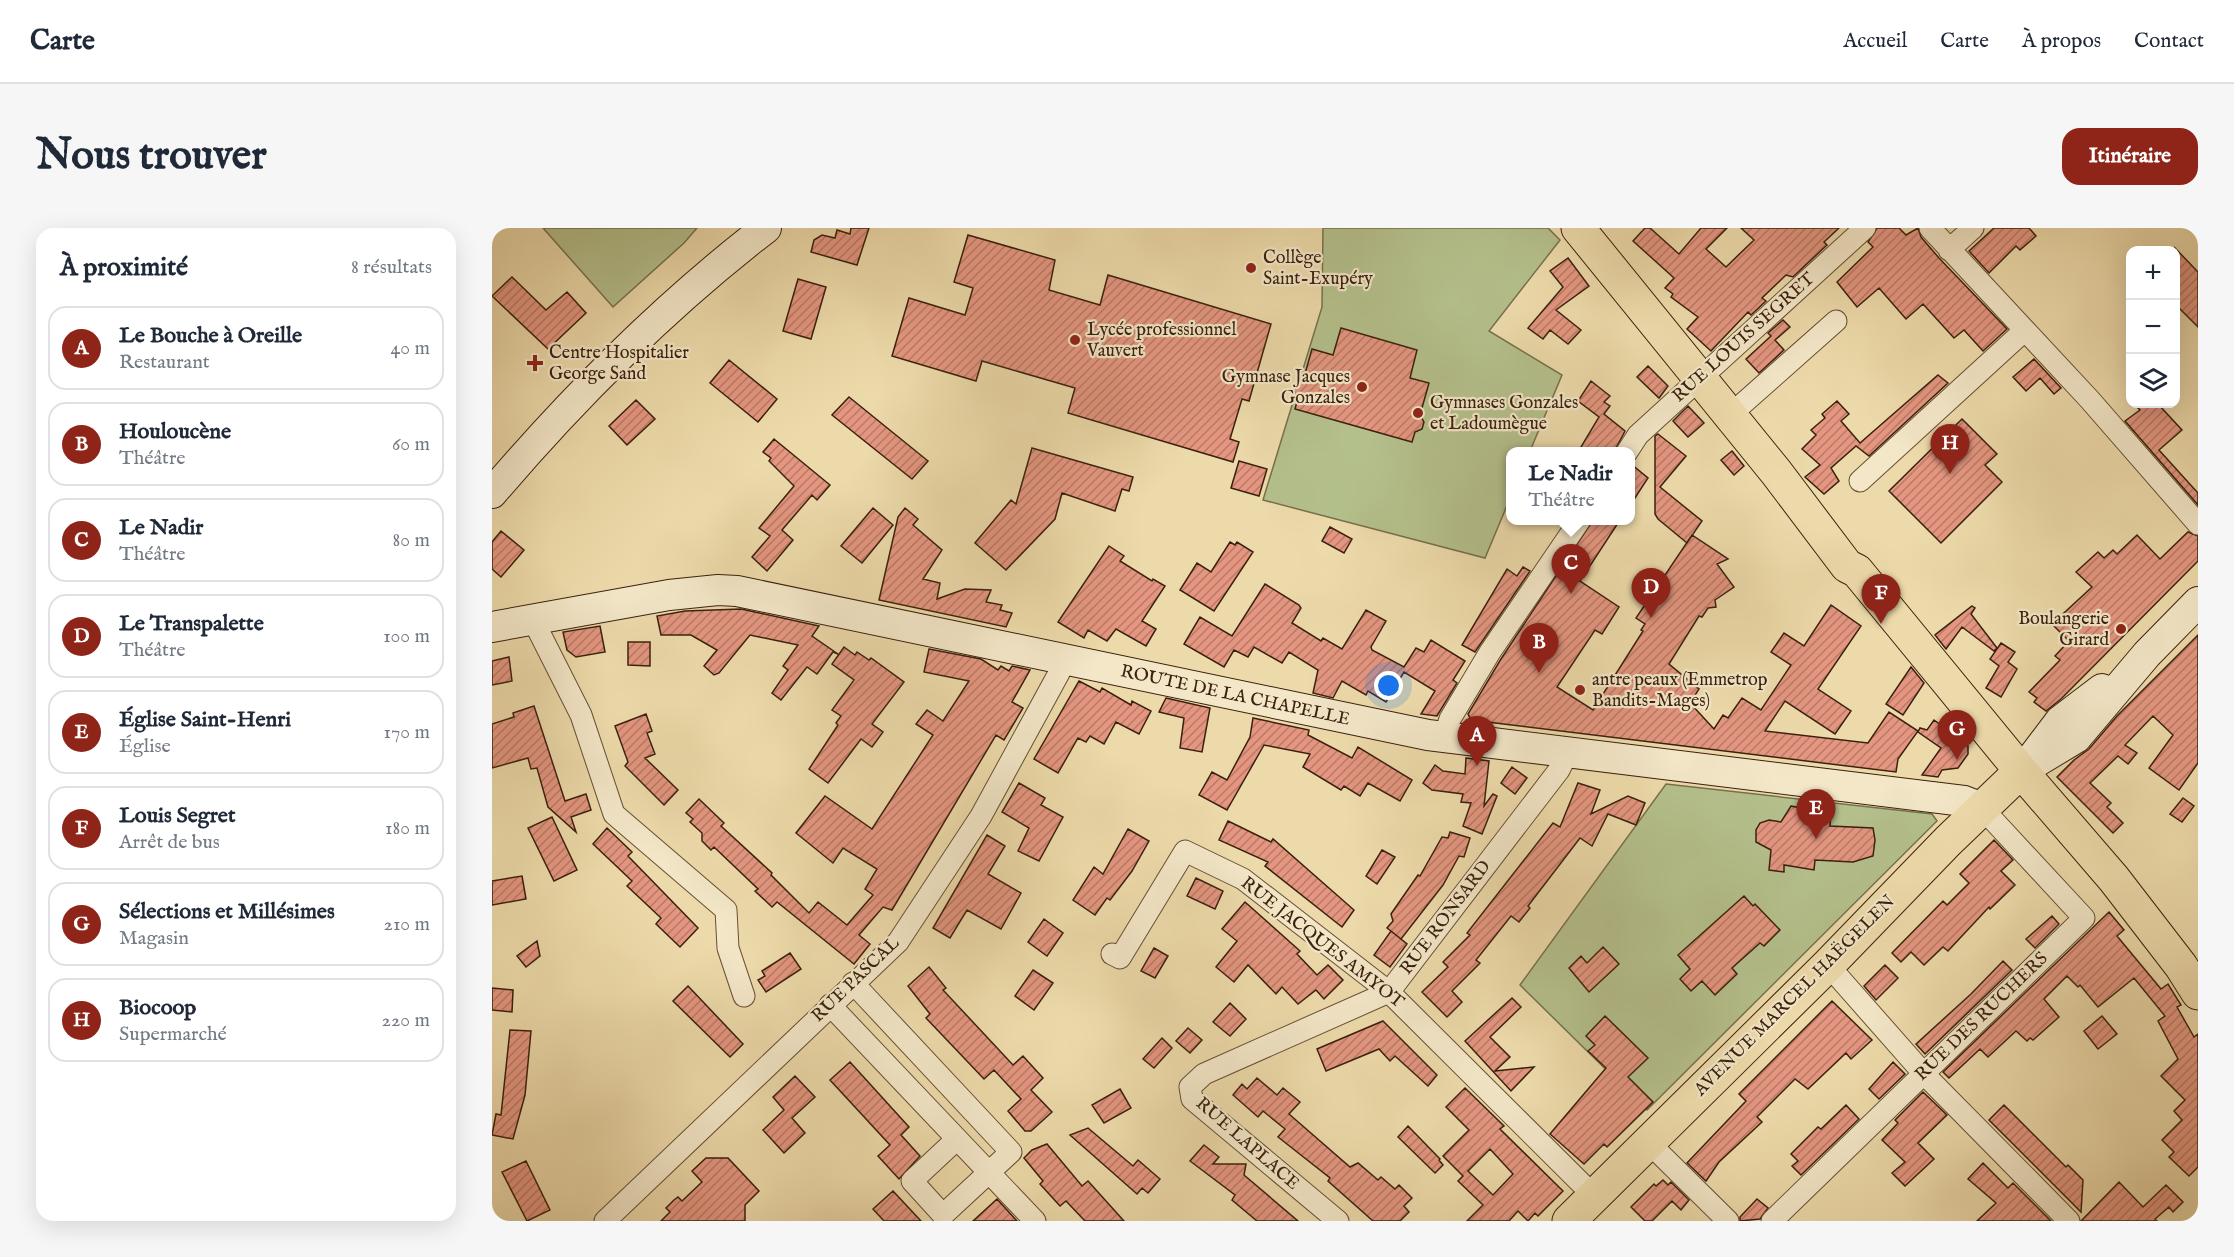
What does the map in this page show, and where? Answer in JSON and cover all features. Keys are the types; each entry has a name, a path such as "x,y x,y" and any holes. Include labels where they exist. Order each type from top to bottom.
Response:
{"main road":[{"path":"492,493 549,426 714,268 766,228"},
{"path":"1578,228 1808,513 1812,523 1847,566 1857,571 2141,913 2198,993"},
{"name":"ROUTE DE LA CHAPELLE","path":"492,627 696,591 737,591 1364,724 1444,737 1964,801 1982,807"},
{"path":"2021,771 2060,721 2147,654 2198,602"},
{"name":"AVENUE MARCEL HAËGELEN","path":"1569,1221 1647,1141 1828,965 1982,807 2021,771"}],"street":[{"name":"RUE LOUIS SEGRET","path":"1630,447 1638,435 1865,228"},
{"path":"1930,228 2198,524"},
{"path":"1949,250 1973,228"},
{"path":"1730,416 1836,321"},
{"path":"1860,481 2024,331"},
{"path":"1444,737 1450,718 1490,652 1577,525"},
{"path":"532,620 580,715 614,813 726,910 728,948 744,996"},
{"name":"RUE PASCAL","path":"605,1221 852,983 898,942 981,816 1064,660"},
{"name":"RUE RONSARD","path":"1190,1087 1204,1074 1389,992 1559,770 1568,752"},
{"name":"RUE DES RUCHERS","path":"1772,1221 2084,918 1982,807"},
{"name":"RUE JACQUES AMYOT","path":"1112,954 1120,958 1185,851 1243,879 1389,992 1594,1196"},
{"path":"1828,965 1924,1074 2068,1221"},
{"path":"852,983 1011,1152 944,1215 912,1181 957,1139"},
{"path":"830,1005 1035,1221"},
{"name":"RUE LAPLACE","path":"1190,1087 1192,1099 1338,1221"},
{"path":"1647,1141 1728,1221"}],"green space":[{"path":"543,228 697,228 684,243 613,307"},
{"name":"Gymnases Gonzales et Ladoumègue","path":"1323,228 1548,228 1560,240 1489,331 1562,375 1532,447 1506,447 1506,508 1485,558 1263,500 1322,307"},
{"path":"1666,784 1932,814 1937,821 1647,1110 1520,985"}],"building":[{"path":"851,228 869,228 857,265 811,252 814,240 822,235 835,238 837,230 850,234"},
{"path":"1645,228 1650,228 1679,254 1701,228 1727,228 1706,249 1726,267 1754,240 1741,228 1839,228 1824,242 1827,245 1793,277 1786,275 1762,298 1766,301 1751,315 1748,312 1711,351 1687,329 1698,317 1671,297 1673,294 1665,288 1674,278 1633,241"},
{"path":"1877,228 1899,228 1906,235 1918,228 1921,237 1939,258 2007,329 1983,351 1964,330 1954,338 1923,304 1906,319 1879,288 1857,307 1837,282 1873,247 1868,242"},
{"path":"1994,228 2029,228 2036,236 2020,250 2016,246 1989,273 1969,251"},
{"path":"968,235 1055,260 1049,290 1100,305 1108,275 1271,324 1249,401 1242,399 1230,439 1239,442 1233,462 1068,413 1075,388 982,361 976,381 892,356 909,298 965,315 973,288 954,282"},
{"path":"2180,253 2198,272 2198,327 2180,309"},
{"path":"1568,258 1589,286 1556,310 1581,330 1568,344 1550,330 1543,339 1528,328 1563,287 1550,271"},
{"path":"512,277 546,310 567,292 586,313 548,349 492,296"},
{"path":"798,279 826,287 811,339 783,331"},
{"path":"1783,320 1790,327 1775,340 1784,350 1759,373 1746,359 1771,336 1768,333"},
{"name":"Gymnase Jacques Gonzales","path":"1341,328 1417,350 1410,378 1429,383 1420,415 1424,422 1422,429 1415,432 1412,442 1295,409 1298,398 1294,391 1296,384 1303,381 1312,349 1333,355"},
{"path":"2034,359 2061,388 2054,394 2040,378 2026,391 2013,377"},
{"path":"729,360 777,399 758,422 710,383"},
{"path":"1648,366 1668,386 1659,398 1637,377"},
{"path":"1938,375 1948,383 1869,456 1856,446 1831,468 1839,481 1824,494 1805,477 1820,465 1802,449 1816,435 1811,430 1825,418 1822,414 1837,401 1849,414 1841,421 1860,443"},
{"path":"1591,381 1610,396 1604,402 1610,406 1604,414 1625,431 1617,447 1581,447 1599,417 1578,401"},
{"path":"849,397 928,461 912,479 832,415"},
{"path":"636,400 655,419 627,445 609,426"},
{"path":"1688,406 1704,423 1688,437 1673,421"},
{"path":"2138,408 2162,408 2182,430 2159,450 2198,493 2198,505 2125,421 2140,410"},
{"path":"1962,419 1997,454 1985,465 2002,482 1941,543 1889,491"},
{"path":"1658,434 1686,456 1660,487 1702,521 1687,543 1655,514 1655,436"},
{"path":"774,439 830,485 817,500 812,495 782,530 793,540 767,571 752,557 770,536 759,528 794,486 769,461 771,458 763,452"},
{"path":"1032,448 1133,477 1129,491 1122,489 1115,511 1062,493 1055,519 1006,570 975,543 1011,500 1016,504"},
{"path":"1732,451 1744,466 1734,475 1721,460"},
{"path":"1239,461 1267,469 1259,496 1231,488"},
{"path":"1635,467 1648,478 1635,498"},
{"path":"873,508 893,525 862,563 841,546"},
{"path":"905,508 918,519 913,525 942,550 923,579 940,583 937,599 965,589 991,590 986,602 1002,605 1000,610 1012,613 1006,627 879,600 898,517"},
{"path":"1590,525 1617,525 1580,581 1619,607 1602,634 1595,630 1557,687 1593,710 1643,631 1641,630 1645,624 1636,618 1692,535 1728,559 1717,564 1734,587 1715,600 1716,607 1708,608 1702,617 1699,616 1669,664 1699,689 1690,703 1714,729 1723,715 1728,718 1742,698 1761,710 1791,665 1771,652 1784,633 1804,646 1831,605 1861,626 1818,689 1851,711 1835,734 1785,701 1765,731 1868,743 1889,712 1918,731 1898,759 1896,772 1471,720 1468,714 1501,659"},
{"path":"1330,527 1352,539 1344,553 1322,541"},
{"path":"501,531 524,550 501,577 492,569 492,542"},
{"path":"2188,532 2198,536 2198,561 2061,699 2046,711 2034,702 2037,698 2029,692 2060,660 2055,656 2069,641 2052,624 2092,587 2076,572 2098,552 2104,558 2113,550 2117,554 2137,535 2160,559"},
{"path":"1230,542 1235,545 1237,542 1253,552 1214,611 1180,590 1197,563 1211,572"},
{"path":"1109,546 1124,556 1120,561 1152,581 1153,579 1165,586 1142,621 1156,629 1146,646 1116,629 1107,641 1088,630 1084,638 1058,622"},
{"path":"1523,567 1530,571 1475,652 1462,645 1507,569 1517,576"},
{"path":"1265,584 1299,605 1301,608 1292,623 1321,641 1323,638 1342,649 1366,610 1386,621 1371,647 1372,650 1404,667 1416,648 1424,652 1431,640 1465,661 1453,680 1457,683 1437,716 1421,714 1435,691 1404,672 1386,702 1368,691 1366,695 1342,681 1333,698 1313,693 1318,670 1289,652 1282,663 1254,647 1248,657 1234,650 1224,667 1184,644 1200,617 1232,636"},
{"path":"1972,606 1975,608 1971,614 1997,648 1994,651 1962,627 1946,649 1935,635"},
{"path":"741,609 819,626 812,636 838,654 833,652 817,674 807,667 781,700 772,693 788,670 783,666 798,645 750,635 719,673 714,675 704,666 717,650 691,635 661,635 657,616 685,611"},
{"path":"600,626 605,652 576,657 567,650 563,632"},
{"path":"2198,635 2198,763 2179,790 2149,768 2173,735 2153,716 2125,745 2137,753 2128,764 2118,756 2090,783 2111,803 2107,807 2123,823 2113,833 2057,777 2089,749 2117,716"},
{"path":"628,642 650,642 650,666 628,665"},
{"path":"2001,643 2015,652 2008,662 2017,669 2001,697 1986,688 1999,666 1990,659"},
{"path":"844,647 855,655 857,652 869,660 871,658 904,682 872,724 883,732 872,747 861,739 828,783 809,769 838,725 836,723 841,716 832,710 854,680 832,664"},
{"path":"929,649 981,659 998,670 1001,666 1009,671 1012,666 1030,670 1012,702 1023,708 1004,740 996,735 892,910 883,907 859,935 870,944 854,964 777,902 772,907 755,891 758,889 714,847 711,850 702,841 702,833 690,822 693,819 686,813 699,799 724,823 721,826 772,873 771,875 809,913 818,902 847,925 873,895 865,889 877,869 843,848 833,863 796,833 825,796 872,829 933,735 916,724 927,710 943,721 969,681 924,672"},
{"path":"509,657 512,681 492,685 492,661"},
{"path":"1911,667 1924,683 1903,715 1886,704"},
{"path":"1079,681 1100,692 1102,688 1131,705 1132,701 1151,711 1139,734 1116,722 1104,744 1090,736 1086,742 1078,738 1058,773 1034,759"},
{"path":"1166,698 1210,708 1202,752 1180,748 1184,718 1159,712"},
{"path":"534,706 565,801 586,794 591,810 571,817 576,832 548,807 537,768 531,769 528,758 492,768 492,724 514,717 513,713"},
{"path":"646,714 652,731 647,733 655,754 645,758 678,790 664,805 625,766 628,762 615,726"},
{"path":"1253,718 1309,730 1308,735 1352,758 1358,747 1412,780 1400,801 1368,783 1360,796 1344,786 1341,790 1303,767 1310,754 1264,745 1227,810 1199,795 1212,772 1227,780 1250,737"},
{"path":"1934,720 1952,733 1948,738 1968,746 1968,754 1958,768 1942,770 1938,777 1922,775 1941,748 1918,732 1920,728 1927,730"},
{"path":"1466,758 1489,761 1484,806 1493,794 1497,796 1482,834 1463,826 1471,803 1461,802 1463,794 1432,790 1423,783 1435,765 1443,771 1465,774"},
{"path":"1512,767 1527,778 1515,794 1501,783"},
{"path":"1019,783 1045,798 1041,805 1063,817 1039,861 1018,851 1029,828 1002,812"},
{"path":"1578,783 1600,790 1591,814 1628,796 1645,803 1636,825 1608,814 1592,846 1580,838 1528,906 1530,908 1519,922 1511,916 1476,960 1480,963 1452,991 1462,1002 1447,1017 1422,992 1448,967 1443,962 1470,935 1467,933 1553,823 1560,827"},
{"path":"2183,798 2194,806 2182,822 2170,814"},
{"path":"1791,806 1831,814 1830,826 1873,828 1875,840 1873,856 1853,862 1815,860 1814,870 1784,865 1784,872 1769,870 1771,850 1756,842 1756,830 1760,823 1769,820 1781,822"},
{"path":"552,817 577,870 554,881 528,828"},
{"path":"1228,821 1271,842 1273,839 1354,910 1342,927 1265,866 1268,862 1219,840"},
{"path":"607,828 632,852 628,856 698,928 680,947 656,924 661,918 627,886 632,881 593,844"},
{"path":"1128,829 1149,841 1132,871 1110,900 1107,898 1095,915 1073,900 1094,867 1103,874"},
{"path":"1450,832 1470,838 1464,857 1459,856 1443,885 1401,939 1387,928 1393,921 1391,914 1418,875 1420,876 1442,837 1448,838"},
{"path":"987,835 1005,846 988,874 1021,893 1001,929 967,910 950,938 933,928"},
{"path":"1994,840 2013,860 2001,871 2015,885 1990,909 1989,907 1948,951 1943,947 1924,965 1911,952 1901,962 1892,953 1943,901 1947,905 1969,883 1960,874"},
{"path":"1382,850 1395,857 1377,884 1366,876"},
{"path":"522,876 526,899 492,905 492,881"},
{"path":"1196,878 1223,891 1215,909 1187,896"},
{"path":"1744,896 1780,930 1764,946 1760,943 1732,968 1737,974 1715,995 1702,981 1691,991 1680,979 1690,969 1678,955"},
{"path":"1245,902 1300,951 1297,954 1317,975 1328,965 1343,980 1324,999 1316,990 1298,1004 1282,987 1276,994 1248,965 1234,982 1216,967 1237,941 1222,929"},
{"path":"2109,912 2124,930 2117,936 2161,989 2168,984 2181,1005 2177,1007 2194,1037 2198,1034 2198,1167 2189,1176 2169,1157 2174,1152 2162,1140 2182,1120 2174,1111 2185,1100 2161,1076 2178,1059 2158,1021 2165,1016 2134,978 2098,1007 2080,985 2078,987 2067,976 2044,999 2059,1017 2033,1040 2030,1038 2027,1041 2016,1031 1988,1057 1980,1049 1949,1078 1943,1072"},
{"path":"2052,916 2059,924 2035,948 2026,939"},
{"path":"1044,919 1063,933 1047,956 1028,942"},
{"path":"1391,931 1407,944 1390,967 1374,955"},
{"path":"537,941 540,956 526,967 517,956"},
{"path":"1603,947 1619,964 1589,992 1569,968 1581,956 1587,963"},
{"path":"1154,948 1168,956 1155,978 1141,971"},
{"path":"790,953 801,969 766,992 758,980 765,976 762,971"},
{"path":"2003,961 2012,970 1925,1054 1916,1044"},
{"path":"1885,965 1898,978 1876,1000 1864,986"},
{"path":"929,967 946,988 943,990 1013,1065 1023,1056 1043,1078 1031,1090 1052,1112 1031,1131 1025,1131 1008,1111 1021,1099 994,1070 984,1079 926,1018 930,1014 908,986"},
{"path":"1033,970 1053,983 1034,1010 1015,996"},
{"path":"688,986 743,1044 730,1057 673,1001"},
{"path":"492,988 513,990 512,1012 492,1010"},
{"path":"1512,998 1521,1007 1490,1037 1510,1057 1495,1071 1534,1067 1511,1091 1465,1041"},
{"path":"1832,1001 1872,1040 1851,1059 1846,1053 1808,1089 1795,1079 1757,1117 1762,1122 1719,1162 1706,1181 1687,1163 1746,1101 1739,1094"},
{"path":"1230,1003 1246,1019 1230,1036 1213,1022"},
{"path":"1605,1016 1648,1058 1628,1077 1653,1102 1607,1147 1604,1144 1584,1164 1550,1134 1606,1068 1588,1051 1595,1045 1586,1036"},
{"path":"2102,1016 2117,1034 2098,1049 2084,1031"},
{"path":"1383,1021 1437,1075 1428,1086 1395,1056 1390,1061 1379,1049 1326,1071 1317,1049"},
{"path":"1188,1028 1202,1040 1190,1053 1176,1041"},
{"path":"510,1030 531,1031 525,1095 513,1139 492,1135 496,1114 501,1115"},
{"path":"1162,1038 1172,1048 1154,1068 1143,1059"},
{"path":"850,1062 909,1127 901,1135 920,1156 899,1179 878,1156 890,1145 830,1080"},
{"path":"1893,1062 1905,1074 1879,1099 1869,1089"},
{"path":"795,1076 815,1097 792,1118 805,1133 784,1153 763,1130 784,1110 773,1097"},
{"path":"1257,1078 1277,1095 1283,1088 1300,1102 1289,1114 1350,1167 1358,1163 1378,1180 1381,1177 1395,1189 1399,1185 1412,1198 1404,1206 1409,1212 1400,1221 1373,1221 1328,1181 1330,1178 1278,1137 1285,1129 1263,1111 1258,1117 1233,1095 1242,1084 1247,1089"},
{"path":"1465,1088 1504,1126 1500,1129 1563,1191 1538,1216 1535,1213 1528,1221 1518,1211 1509,1221 1467,1221 1483,1205 1458,1181 1463,1176 1443,1156 1469,1130 1446,1107","holes":["1490,1149 1513,1174 1493,1195 1468,1171"]},
{"path":"1120,1089 1131,1108 1104,1123 1092,1105"},
{"path":"1923,1092 1947,1115 1918,1143 1934,1159 1905,1186 1892,1173 1905,1162 1882,1140 1898,1123 1895,1120"},
{"path":"1846,1105 1859,1119 1801,1175 1792,1166 1798,1161 1791,1154 1818,1127 1821,1129"},
{"path":"2004,1105 2066,1167 2068,1165 2083,1180 2081,1212 1989,1120"},
{"path":"1408,1126 1440,1159 1443,1165 1435,1173 1398,1137"},
{"path":"1088,1128 1133,1166 1138,1160 1160,1179 1148,1193 1142,1188 1137,1194 1070,1135"},
{"path":"1047,1144 1082,1186 1088,1181 1124,1221 1085,1221 1066,1201 1060,1206 1040,1184 1043,1181 1024,1158 1032,1150"},
{"path":"1204,1145 1219,1157 1213,1164 1246,1164 1244,1175 1298,1221 1257,1221 1232,1200 1235,1195 1190,1161"},
{"path":"706,1158 728,1158 759,1191 745,1205 745,1221 661,1221 670,1212 666,1208 674,1200 678,1197 682,1201 702,1182 692,1171"},
{"path":"526,1161 550,1210 527,1221 502,1172"},
{"path":"1983,1163 2008,1188 2013,1183 2051,1221 1977,1221 1996,1203 1968,1179"},
{"path":"1663,1180 1668,1185 1671,1182 1689,1200 1681,1210 1672,1201 1652,1221 1645,1221 1631,1207 1654,1184 1656,1186"},
{"path":"2119,1182 2143,1207 2166,1185 2183,1202 2173,1212 2169,1207 2155,1219 2157,1221 2081,1221"},
{"path":"893,1191 921,1221 884,1221 873,1209"},
{"path":"997,1199 1017,1221 973,1221"},
{"path":"1757,1199 1768,1208 1760,1219 1740,1221 1740,1217"}],"place":[{"name":"Collège Saint-Exupéry","path":"1251,268"},
{"name":"Lycée professionnel Vauvert","path":"1075,340"},
{"name":"Centre Hospitalier George Sand","path":"535,363"},
{"name":"Gymnase Jacques Gonzales","path":"1362,387"},
{"name":"Gymnases Gonzales et Ladoumègue","path":"1418,413"},
{"name":"Biocoop","path":"1950,474"},
{"name":"Le Nadir","path":"1571,594"},
{"name":"Le Transpalette","path":"1651,618"},
{"name":"Louis Segret","path":"1881,624"},
{"name":"Boulangerie Girard","path":"2121,629"},
{"name":"Houloucène","path":"1539,673"},
{"name":"antre peaux (Emmetrop Bandits-Mages)","path":"1580,690"},
{"name":"Sélections et Millésimes","path":"1957,760"},
{"name":"Le Bouche à Oreille","path":"1477,766"},
{"name":"Église Saint-Henri","path":"1816,839"}]}
